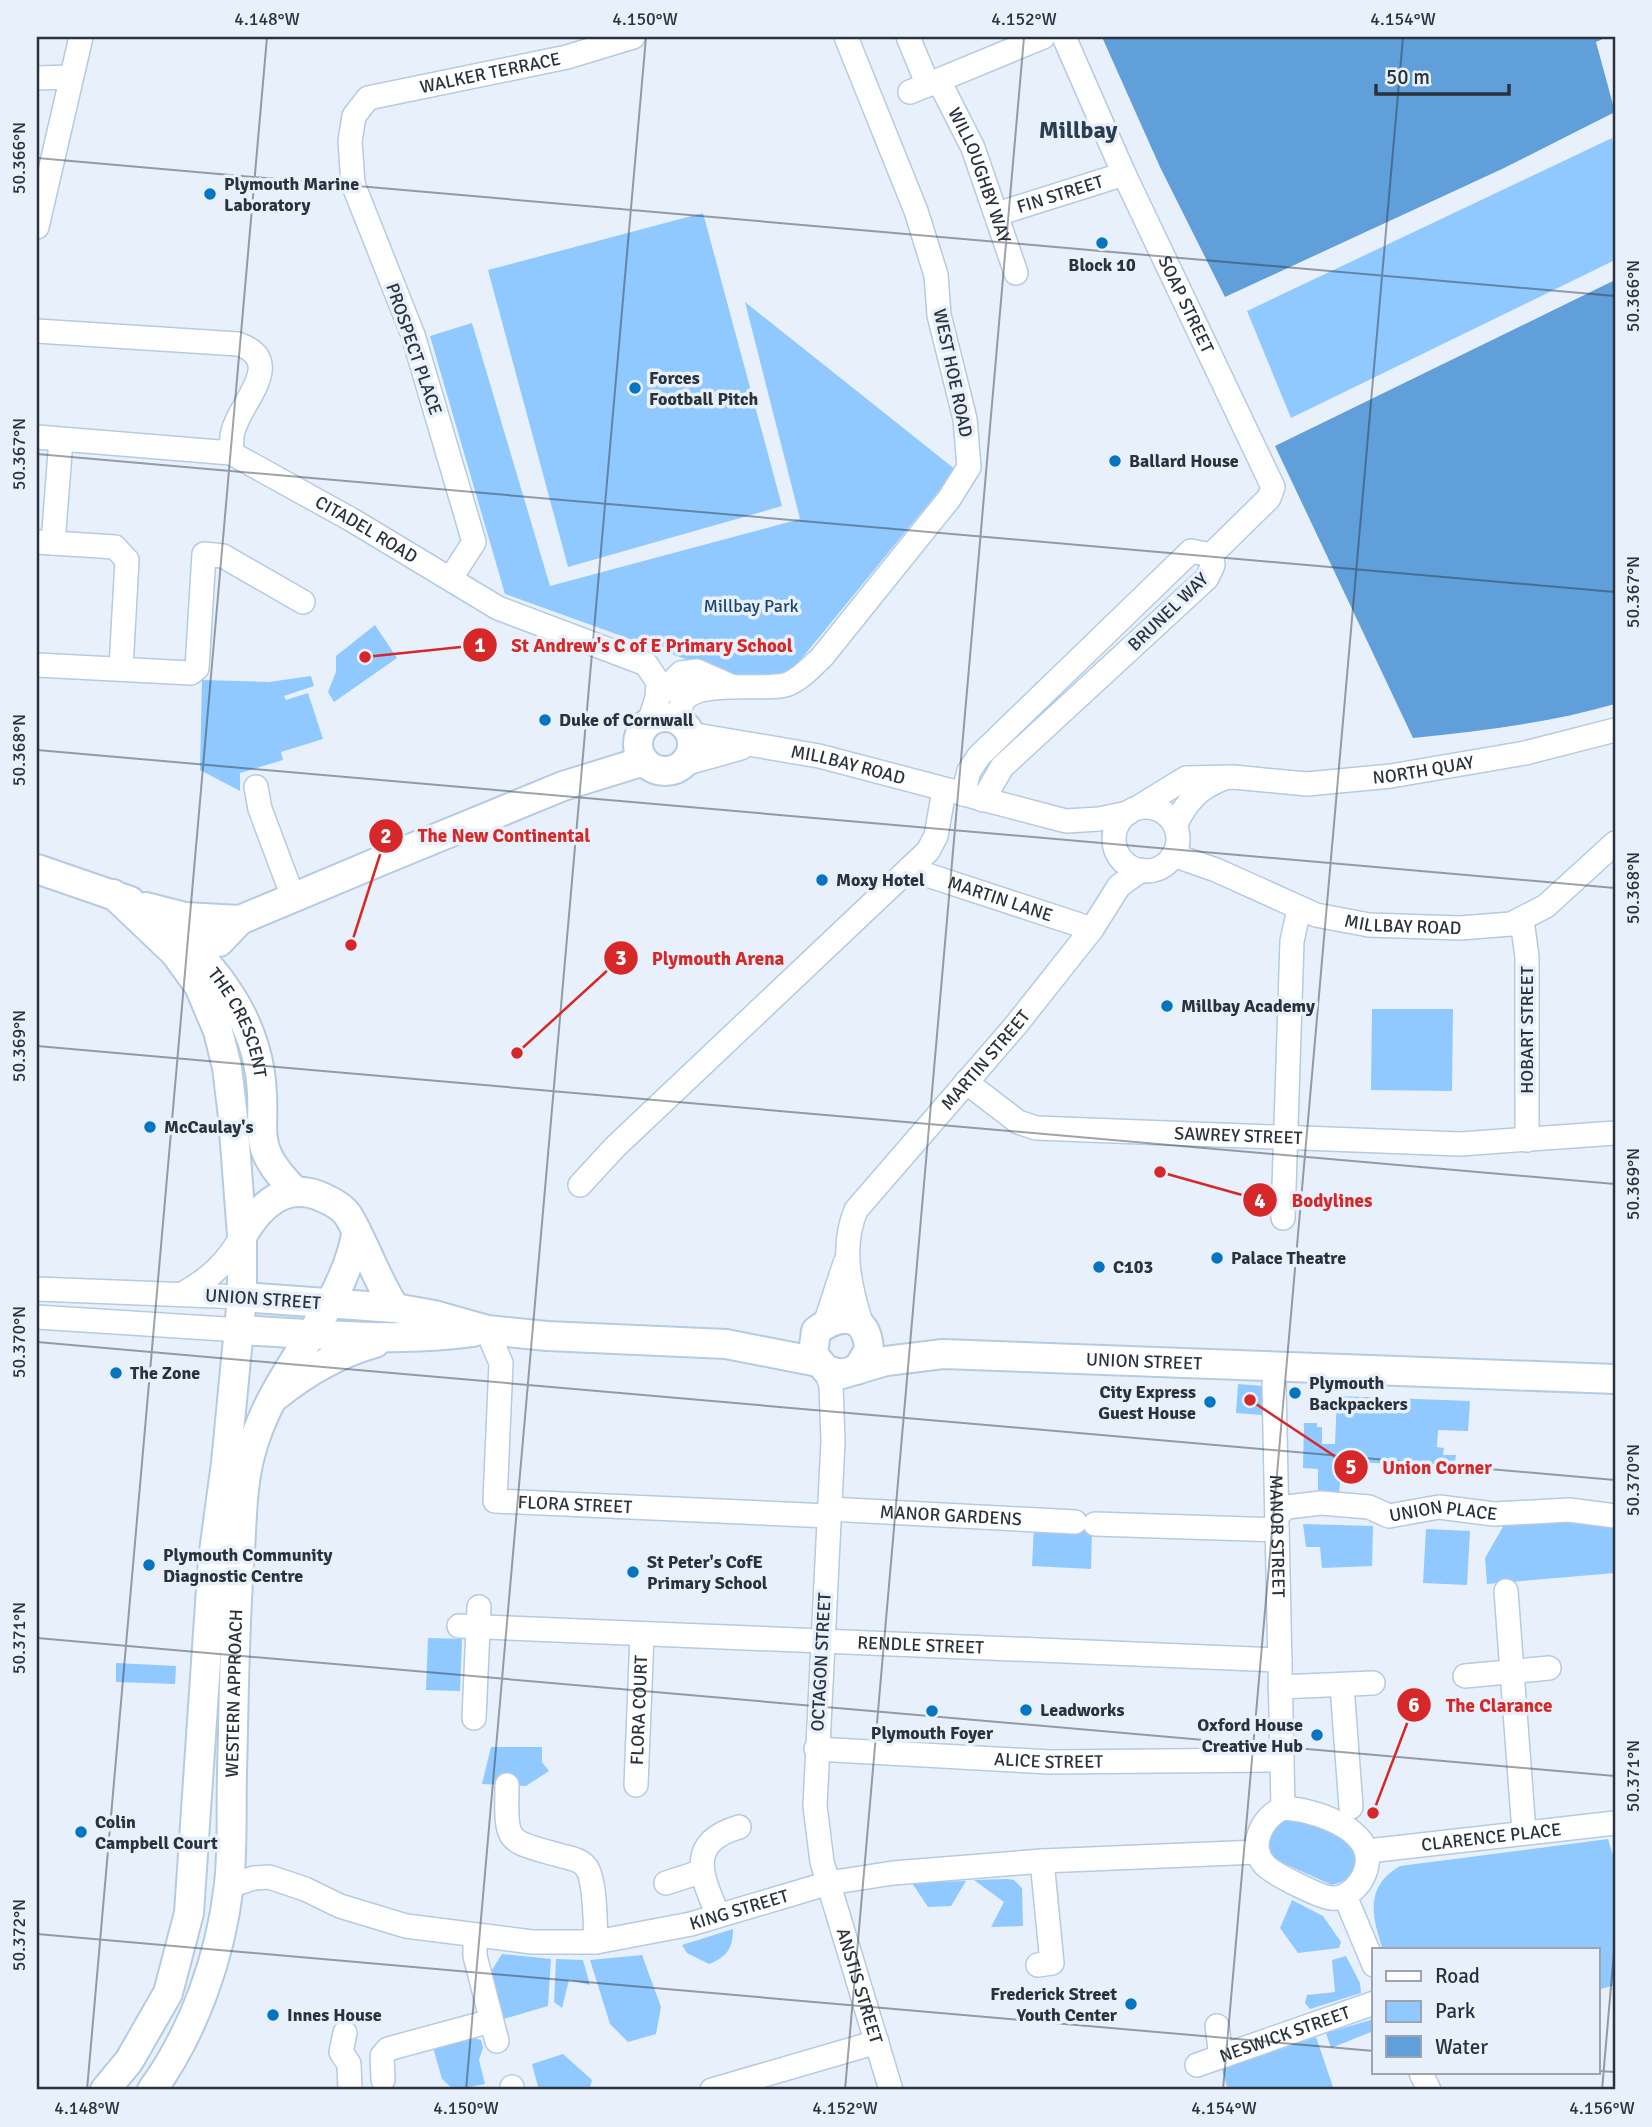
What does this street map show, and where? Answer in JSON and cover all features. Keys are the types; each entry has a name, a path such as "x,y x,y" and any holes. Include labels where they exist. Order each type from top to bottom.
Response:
{"main road":[{"path":"563,786 650,717 665,718 687,729 692,748 684,764 677,769 659,771 644,761 638,741 650,717"},
{"path":"214,971 219,942 240,920 563,786 644,761"},
{"name":"THE CRESCENT","path":"37,869 146,907 182,949 212,1014 227,1067 242,1236 242,1297"},
{"name":"THE CRESCENT","path":"113,894 214,971 230,993 254,1048 260,1072 263,1108 261,1139 266,1155 276,1172 295,1191"},
{"path":"146,907 185,917 240,920"},
{"path":"182,949 219,942"},
{"path":"242,1236 256,1212 273,1199 295,1191 318,1195 334,1202 348,1215 378,1281 395,1308"},
{"path":"331,1303 351,1260 356,1235"},
{"name":"UNION STREET","path":"242,1297 395,1308 434,1314 486,1330 587,1339 726,1344 838,1369 913,1356 943,1354 1615,1379"},
{"name":"WESTERN APPROACH","path":"105,2090 130,2061 168,1993 189,1913 213,1559 242,1297"},
{"name":"WESTERN APPROACH","path":"158,2086 198,2007 218,1940 229,1886 235,1630 242,1517 251,1452 271,1401 309,1334 331,1303"},
{"path":"833,1318 847,1318 864,1330 869,1350 838,1369 813,1354 820,1328 833,1318"},
{"name":"UNION STREET","path":"726,1344 820,1328"},
{"name":"UNION STREET","path":"240,1331 444,1336 486,1330"},
{"name":"UNION STREET","path":"864,1330 943,1354"},
{"path":"271,1401 297,1379 346,1352 408,1336"}],"street":[{"path":"37,227 81,37"},
{"name":"WALKER TERRACE","path":"354,116 368,98 566,57 633,37"},
{"name":"WEST HOE ROAD","path":"650,717 681,673 697,671 729,686 751,690 789,683 804,673 822,657 924,532 963,481 969,467 965,419 939,315 936,275 916,211 846,37"},
{"name":"WILLOUGHBY WAY","path":"908,37 926,86 973,148 1016,273"},
{"path":"926,86 1043,37"},
{"name":"SOAP STREET","path":"1063,37 1124,174 1273,487 1269,499 1211,555"},
{"path":"37,78 71,78"},
{"name":"PROSPECT PLACE","path":"354,116 350,141 353,184 414,334 474,542 451,578"},
{"name":"FIN STREET","path":"997,214 1124,174"},
{"path":"37,331 238,344 253,349 259,359 261,371 233,431 231,453"},
{"name":"CITADEL ROAD","path":"37,437 231,453 451,578 498,608 646,664 658,682 650,717"},
{"path":"61,440 45,542 115,547 127,560 121,668"},
{"path":"37,665 191,673 197,668 204,554 223,556 303,602"},
{"name":"BRUNEL WAY","path":"963,795 1002,767 1207,578 1213,565 1211,555"},
{"name":"WEST HOE ROAD","path":"687,729 680,715 690,694 705,688 729,686"},
{"name":"MILLBAY ROAD","path":"687,729 751,746 819,756 1066,821 1097,835 1119,855"},
{"name":"NORTH QUAY","path":"1132,811 1186,778 1228,777 1307,784 1391,776 1525,753 1615,730"},
{"name":"MILLBAY ROAD","path":"684,764 751,746"},
{"path":"1175,826 1162,811 1150,807 1132,811 1121,820 1114,837 1119,855 1125,863 1142,870 1160,868 1174,855 1177,846 1175,826 1189,800 1206,786 1228,777"},
{"path":"256,787 260,809 293,897"},
{"path":"580,1185 615,1147 928,851 963,795"},
{"name":"MILLBAY ROAD","path":"1066,821 1099,819 1132,811"},
{"name":"MILLBAY ROAD","path":"1174,855 1216,870 1299,909 1369,925 1460,929 1522,920 1568,889 1615,843"},
{"name":"MARTIN LANE","path":"909,869 1092,929"},
{"name":"MARTIN STREET","path":"864,1330 850,1284 847,1257 850,1225 856,1210 1092,929 1119,886 1142,870"},
{"path":"1283,1218 1292,941 1299,909"},
{"name":"HOBART STREET","path":"1522,920 1527,957 1527,1140"},
{"name":"SAWREY STREET","path":"965,1082 1026,1126 1460,1144 1615,1133"},
{"path":"184,1293 222,1266 242,1236"},
{"name":"MARTIN STREET","path":"820,1328 847,1257"},
{"name":"UNION STREET","path":"37,1289 242,1297"},
{"name":"UNION STREET","path":"37,1317 240,1331"},
{"name":"FLORA STREET","path":"486,1330 501,1363 495,1501 829,1512"},
{"name":"OCTAGON STREET","path":"829,1883 822,1862 816,1815 816,1749 838,1369"},
{"name":"MANOR STREET","path":"1274,1384 1283,1808"},
{"name":"UNION PLACE","path":"1277,1522 1287,1507 1321,1503 1369,1507 1389,1516 1439,1507 1494,1514 1569,1510 1615,1516"},
{"name":"MANOR GARDENS","path":"829,1512 1085,1523 1277,1522"},
{"path":"1506,1591 1524,1832"},
{"name":"RENDLE STREET","path":"474,1718 472,1620 642,1635 1280,1660"},
{"name":"FLORA COURT","path":"636,1786 642,1635"},
{"path":"1465,1676 1549,1668"},
{"path":"1280,1687 1373,1683"},
{"path":"1342,1686 1350,1807"},
{"name":"ALICE STREET","path":"816,1749 1050,1762 1282,1760"},
{"path":"507,1785 506,1830 510,1837 518,1844 576,1860 587,1867 592,1881 596,1942"},
{"path":"1283,1808 1298,1808 1321,1816 1361,1839 1368,1851 1363,1879 1345,1896 1332,1898 1317,1893 1265,1865 1258,1852 1257,1841 1265,1819 1283,1808"},
{"name":"CLARENCE PLACE","path":"1368,1851 1615,1823"},
{"path":"718,1915 700,1872 706,1850 715,1837 739,1827"},
{"name":"KING STREET","path":"229,1886 269,1877 340,1906 406,1926 532,1942 596,1942 645,1935 829,1883 893,1873 1042,1861 1258,1852"},
{"path":"1038,1965 1052,1963 1042,1861"},
{"path":"666,1882 700,1872"},
{"name":"ANSTIS STREET","path":"829,1883 891,2090"},
{"path":"1345,1896 1372,1960"},
{"path":"383,2080 382,2056 388,2049 494,2031 475,1956 475,1936"},
{"name":"NESWICK STREET","path":"1197,2065 1372,2004"},
{"path":"1217,2026 1221,2056"},
{"path":"345,2033 341,2052 349,2064 350,2090"},
{"path":"712,2090 877,2042"},
{"path":"1421,2074 1429,2090"}],"green space":[{"path":"1612,138 1615,157 1615,260 1291,418 1247,311"},
{"name":"Forces Football Pitch","path":"703,213 782,506 568,567 488,270"},
{"name":"Millbay Park","path":"745,302 956,470 793,669 752,683 505,594 430,336 472,323 550,586 800,519"},
{"path":"375,625 397,658 334,702 328,692 336,672 336,656"},
{"path":"311,676 314,686 284,696 286,700 308,693 323,739 281,752 283,760 240,773 240,791 200,770 202,680 269,682"},
{"path":"1372,1009 1453,1009 1452,1091 1371,1090"},
{"path":"1238,1384 1264,1386 1262,1415 1236,1413"},
{"path":"1337,1396 1470,1401 1468,1431 1438,1430 1437,1447 1444,1448 1443,1455 1456,1455 1454,1468 1342,1461 1339,1494 1318,1495 1318,1469 1303,1468 1304,1423 1317,1423 1317,1427 1322,1427 1322,1444 1335,1444"},
{"path":"1508,1518 1615,1519 1615,1573 1487,1584 1485,1558"},
{"path":"1303,1524 1373,1526 1372,1566 1322,1568 1320,1547 1306,1547"},
{"path":"1034,1526 1092,1529 1091,1569 1032,1566"},
{"path":"1426,1529 1470,1531 1467,1585 1423,1583"},
{"path":"428,1638 462,1639 460,1691 426,1690"},
{"path":"116,1663 176,1666 175,1684 116,1682"},
{"path":"491,1747 542,1747 542,1762 549,1771 526,1786 482,1784"},
{"path":"1286,1814 1339,1834 1357,1853 1356,1865 1344,1881 1332,1885 1274,1859 1266,1833"},
{"path":"1608,1839 1615,1862 1615,1985 1600,1989 1600,1948 1382,1948 1374,1914 1376,1893 1388,1874 1400,1866"},
{"path":"974,1880 1014,1880 1022,1888 1023,1926 991,1927 1004,1902"},
{"path":"966,1881 951,1906 928,1907 912,1883"},
{"path":"1292,1900 1323,1916 1341,1942 1339,1948 1298,1953 1280,1928"},
{"path":"733,1929 728,1951 709,1964 687,1953 682,1945"},
{"path":"502,1954 551,1959 548,2006 500,2020 488,1976"},
{"path":"642,1955 661,2007 656,2034 628,2042 610,2024 590,1960"},
{"path":"1346,1956 1360,1983 1361,1993 1310,2009 1305,2003 1307,1995 1335,1992 1332,1960"},
{"path":"556,1959 583,1960 590,1985 569,1980 562,2008 554,2002"},
{"path":"1372,2020 1372,2033 1331,2048 1326,2033"},
{"path":"466,2036 481,2040 483,2048 479,2060 485,2084 454,2090 442,2079 432,2044"},
{"path":"1316,2037 1334,2090 1228,2090 1222,2069"},
{"path":"563,2054 592,2080 589,2090 539,2090 532,2064"}],"water":[{"path":"1102,37 1607,37 1596,42 1615,112 1502,169 1225,297 1160,167"},
{"path":"1615,280 1615,704 1515,726 1413,738 1275,446"}],"place":[{"name":"Plymouth Marine Laboratory","path":"210,194"},
{"name":"Block 10","path":"1102,243"},
{"name":"Forces Football Pitch","path":"635,388"},
{"name":"Ballard House","path":"1115,461"},
{"name":"St Andrew's C of E Primary School","path":"365,657"},
{"name":"Duke of Cornwall","path":"545,720"},
{"name":"Moxy Hotel","path":"822,880"},
{"name":"The New Continental","path":"351,945"},
{"name":"Millbay Academy","path":"1167,1006"},
{"name":"Plymouth Arena","path":"517,1053"},
{"name":"McCaulay's","path":"150,1127"},
{"name":"Bodylines","path":"1160,1172"},
{"name":"Palace Theatre","path":"1217,1258"},
{"name":"C103","path":"1099,1267"},
{"name":"The Zone","path":"116,1373"},
{"name":"Plymouth Backpackers","path":"1295,1393"},
{"name":"Union Corner","path":"1250,1400"},
{"name":"City Express Guest House","path":"1210,1402"},
{"name":"Plymouth Community Diagnostic Centre","path":"149,1565"},
{"name":"St Peter's CofE Primary School","path":"633,1572"},
{"name":"Leadworks","path":"1026,1710"},
{"name":"Plymouth Foyer","path":"932,1711"},
{"name":"Oxford House Creative Hub","path":"1317,1735"},
{"name":"The Clarance","path":"1373,1813"},
{"name":"Colin Campbell Court","path":"81,1832"},
{"name":"Frederick Street Youth Center","path":"1131,2004"},
{"name":"Innes House","path":"273,2015"}],"district":[{"name":"Millbay","path":"1078,130"}]}
